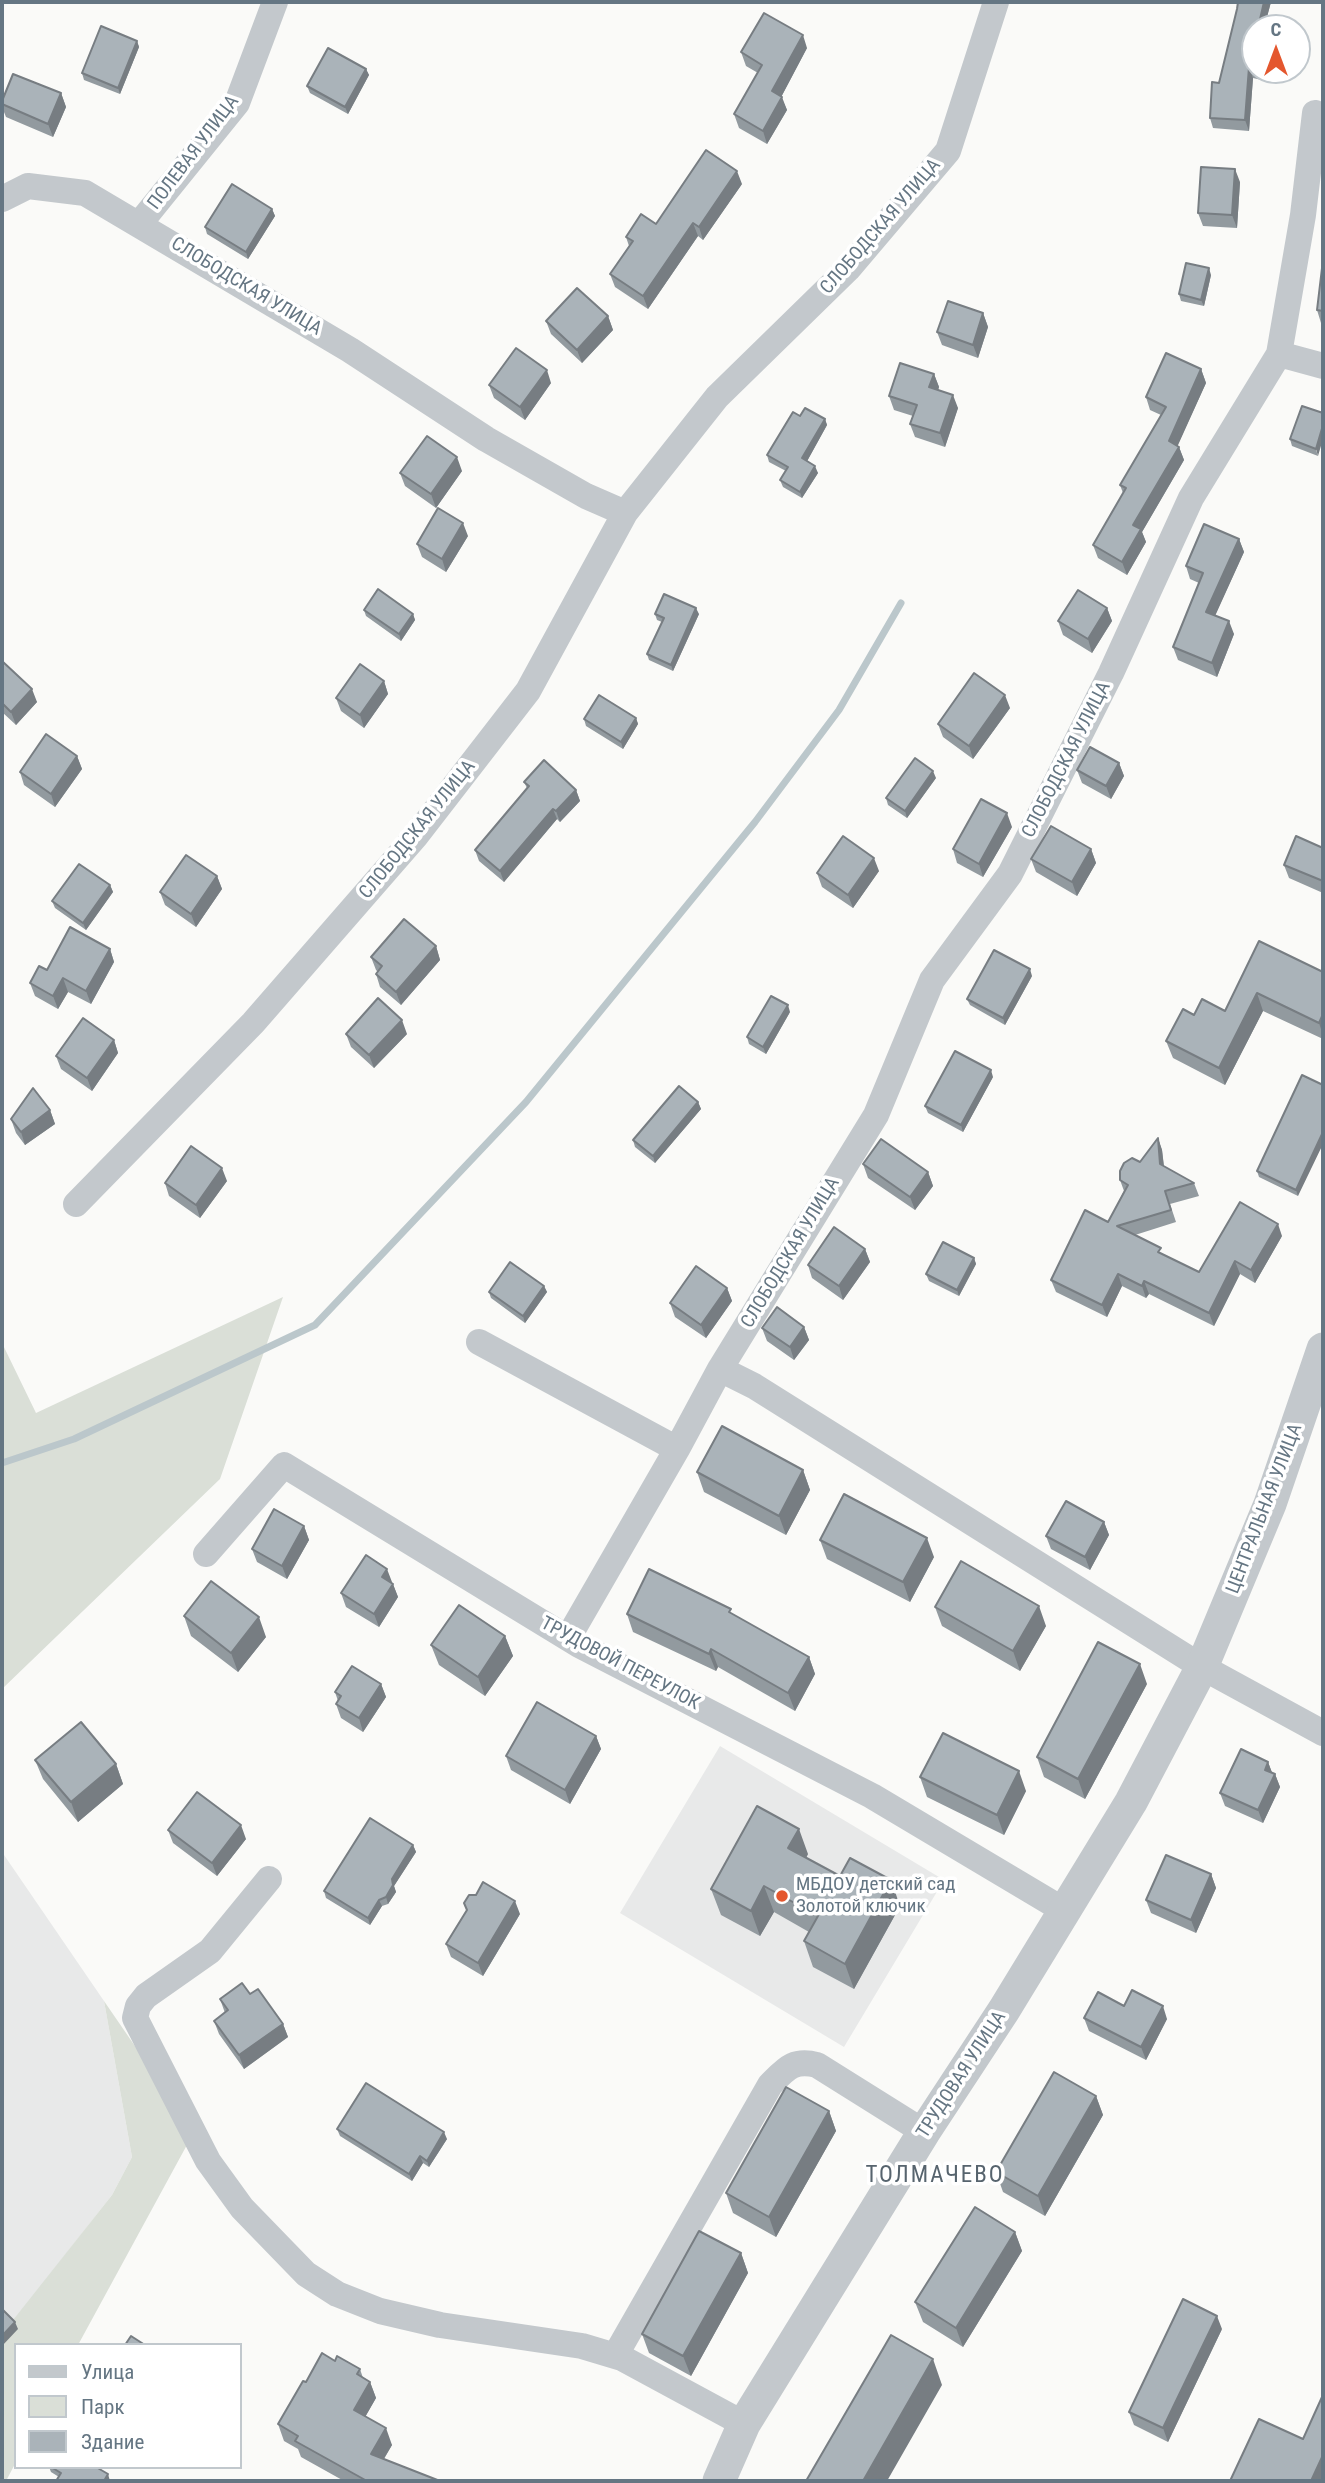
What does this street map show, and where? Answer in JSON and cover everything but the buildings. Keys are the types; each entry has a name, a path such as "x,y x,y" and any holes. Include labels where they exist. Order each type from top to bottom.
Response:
{"street":[{"name":"ПОЛЕВАЯ УЛИЦА","path":"140,223 237,103 275,2"},
{"name":"СЛОБОДСКАЯ УЛИЦА","path":"76,1203 254,1023 415,837 528,691 625,513 717,397 849,270 948,151 996,2"},
{"name":"СЛОБОДСКАЯ УЛИЦА","path":"720,1369 876,1115 932,980 1010,874 1111,673 1191,498 1279,354 1303,215 1315,113"},
{"name":"СЛОБОДСКАЯ УЛИЦА","path":"2,199 28,186 85,193 140,223 350,350 486,439 586,496 625,513"},
{"path":"1279,354 1323,366"},
{"path":"479,1342 677,1449"},
{"name":"ЦЕНТРАЛЬНАЯ УЛИЦА","path":"1202,1667 1270,1504 1323,1349"},
{"path":"568,1638 720,1369 754,1386 1202,1667 1323,1733"},
{"name":"ТРУДОВОЙ ПЕРЕУЛОК","path":"206,1554 285,1465 568,1638 872,1796 1065,1911"},
{"name":"ТРУДОВАЯ УЛИЦА","path":"719,2481 744,2424 1131,1802 1202,1667"},
{"path":"269,1879 210,1951 146,1996 138,2006 135,2018 208,2161 242,2208 306,2274 337,2294 380,2311 440,2325 582,2346 615,2356 744,2424"},
{"path":"615,2356 770,2085 786,2068 802,2062 817,2065 924,2132"}],"shaded area":[{"name":"МБДОУ детский сад Золотой ключик","path":"720,1746 944,1880 844,2047 620,1913"},
{"path":"2,1852 104,2001 132,2157 112,2195 2,2336"}],"green space":[{"path":"283,1297 220,1479 2,1689 2,1343 36,1413"},
{"path":"104,2001 194,2132 79,2343 14,2343 14,2466 6,2481 2,2481 2,2334 112,2195 132,2157"}],"waterway":[{"path":"2,1463 74,1439 315,1325 526,1102 755,822 839,710 901,603"}],"place":[{"name":"МБДОУ детский сад Золотой ключик","path":"782,1896"}],"district":[{"name":"ТОЛМАЧЕВО","path":"935,2176"}]}
